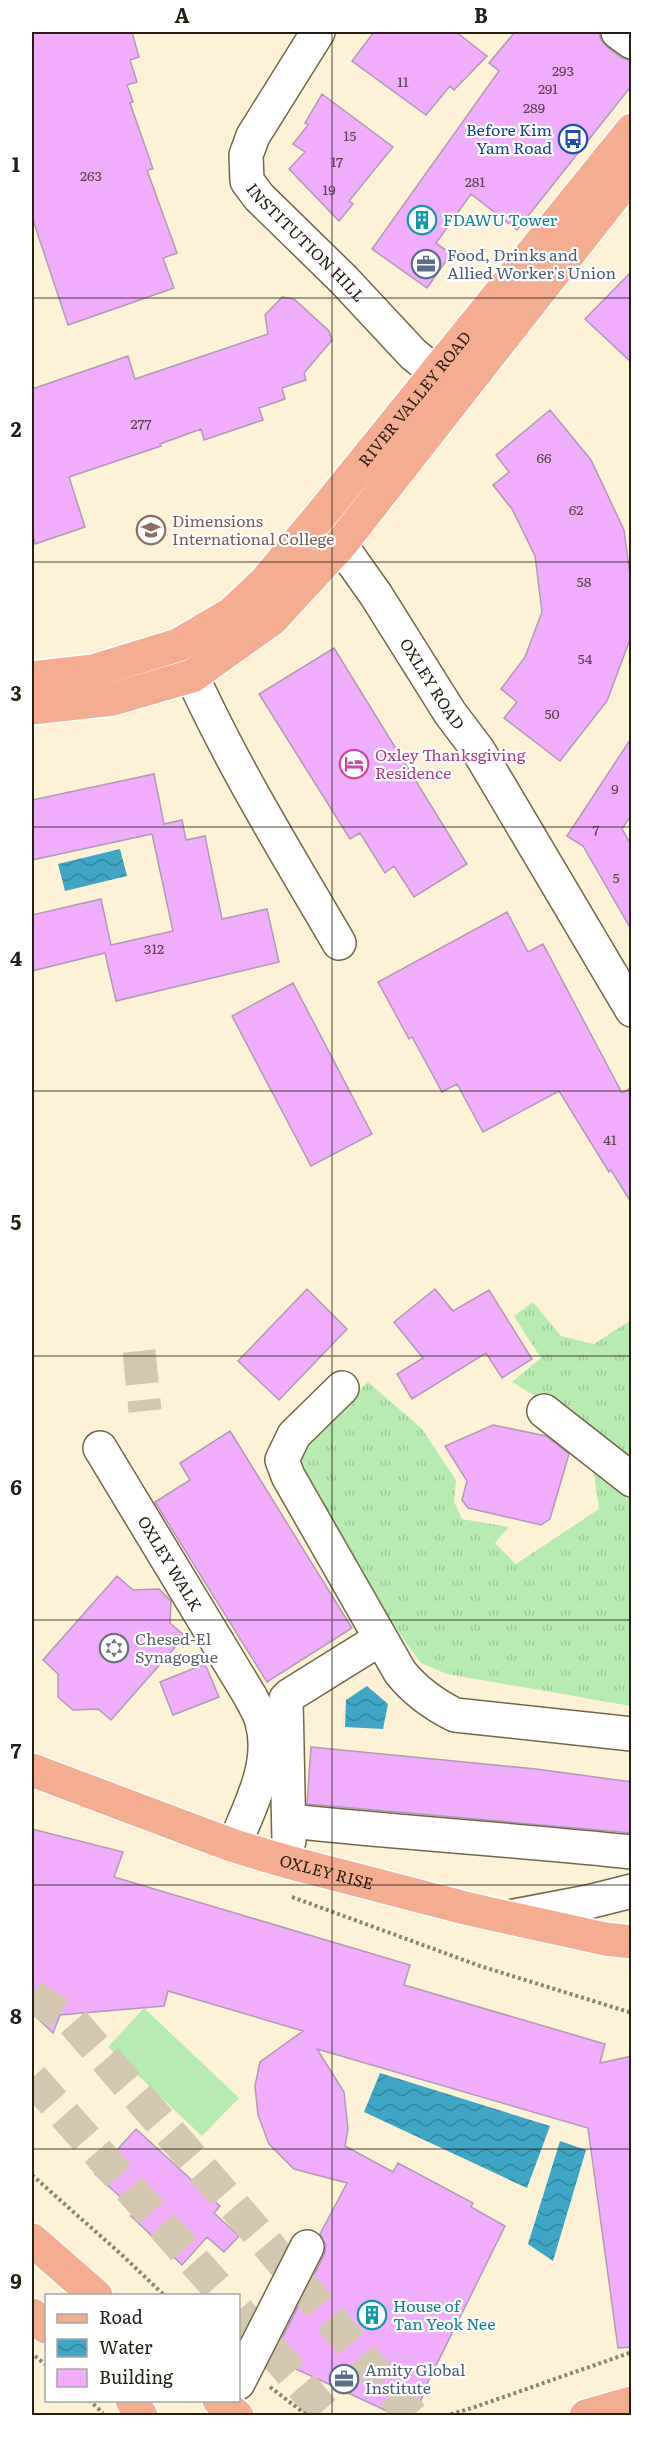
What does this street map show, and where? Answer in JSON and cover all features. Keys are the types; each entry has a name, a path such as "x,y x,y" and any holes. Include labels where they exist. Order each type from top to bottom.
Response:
{"main road":[{"name":"RIVER VALLEY ROAD","path":"32,708 113,699 192,676 272,619 340,544 448,383 632,130"},
{"name":"RIVER VALLEY ROAD","path":"32,678 93,671 178,645 231,614 265,582 320,516 448,383 632,173"},
{"name":"OXLEY RISE","path":"32,1770 234,1846 288,1862 509,1917 605,1939 632,1942"},
{"path":"32,2240 81,2291"},
{"path":"133,2402 141,2415"},
{"path":"586,2415 632,2403"}],"street":[{"name":"INSTITUTION HILL","path":"318,32 253,136 246,155 247,181 259,197 344,280 413,354 448,383"},
{"path":"618,32 632,42"},
{"name":"OXLEY ROAD","path":"320,516 376,595 450,713 478,750 632,1010"},
{"path":"178,645 233,759 339,944"},
{"path":"342,1388 294,1435 282,1460 288,1476 380,1639 409,1683 440,1707 455,1715 632,1734"},
{"path":"544,1411 632,1480"},
{"name":"OXLEY WALK","path":"100,1448 250,1696 262,1721 266,1750 262,1771 234,1846"},
{"path":"288,1862 290,1821 286,1700 290,1695 380,1639"},
{"path":"290,1821 632,1852"},
{"path":"509,1917 632,1891"},
{"path":"240,2382 307,2247"}],"path":[{"path":"286,1894 480,1966 632,2013"},
{"path":"32,2175 164,2294"},
{"path":"40,2327 45,2359"},
{"path":"445,2415 632,2352"},
{"path":"240,2398 308,2415"},
{"path":"91,2402 106,2415"}],"green space":[{"path":"533,1302 561,1336 594,1344 631,1320 631,1463 598,1434 512,1382 541,1358 514,1316"},
{"path":"368,1382 422,1429 456,1480 454,1502 462,1519 509,1527 495,1543 516,1564 599,1509 592,1460 631,1493 631,1706 447,1674 421,1663 388,1617 296,1460 304,1441"},
{"path":"144,2008 239,2098 202,2136 108,2047"}],"water":[{"path":"120,849 127,876 65,891 58,864"},
{"path":"367,1686 388,1704 383,1729 345,1727 346,1700"},
{"path":"380,2073 550,2126 527,2188 364,2112"},
{"path":"560,2141 586,2150 553,2261 528,2244"}],"building":[{"path":"32,32 132,32 139,57 130,60 137,82 127,85 133,102 130,103 153,169 147,170 177,253 163,258 174,288 68,325 32,217"},
{"path":"374,32 456,32 487,56 454,90 450,86 426,115 352,61"},
{"path":"515,32 599,32 601,40 607,47 622,58 632,61 632,85 517,230 471,194 436,243 451,254 427,288 372,249 499,71 489,63"},
{"path":"322,94 393,147 349,201 353,204 339,221 289,169 305,152 293,144 308,125 305,123"},
{"path":"632,271 632,363 585,319"},
{"path":"282,297 294,299 329,331 332,340 304,373 306,380 282,388 285,399 259,408 263,420 204,440 201,429 160,444 161,446 69,477 85,527 35,544 32,532 32,389 128,356 135,379 268,334 265,315"},
{"path":"550,410 591,460 624,530 632,590 632,634 607,701 560,761 504,718 517,702 501,689 525,657 542,612 535,556 512,509 493,485 509,472 496,455"},
{"name":"Oxley Thanksgiving Residence","path":"334,648 467,864 414,897 394,866 385,873 360,833 350,839 259,694"},
{"path":"632,737 632,814 622,829 632,846 632,931 583,846 567,836"},
{"path":"154,774 164,824 182,820 186,840 205,836 222,919 267,909 279,962 116,1001 105,953 32,971 32,915 101,899 111,945 173,931 152,834 32,860 32,800"},
{"path":"507,912 528,952 543,944 622,1093 632,1087 632,1204 611,1170 609,1172 559,1091 483,1132 457,1084 442,1092 412,1037 409,1039 378,982"},
{"path":"293,983 372,1134 311,1166 232,1016"},
{"path":"307,1289 347,1329 279,1400 238,1361"},
{"path":"435,1289 453,1311 489,1290 532,1359 502,1378 486,1353 412,1399 397,1374 423,1358 394,1322"},
{"path":"493,1425 546,1436 569,1454 550,1519 541,1525 468,1508 462,1500 467,1481 445,1446"},
{"path":"230,1431 352,1628 267,1682 155,1502 190,1480 180,1463"},
{"name":"Chesed-El Synagogue","path":"117,1576 133,1590 159,1589 171,1601 170,1623 185,1636 111,1720 98,1709 73,1710 58,1697 58,1674 43,1660"},
{"path":"205,1664 219,1697 173,1715 160,1682"},
{"path":"311,1747 536,1769 632,1782 632,1833 307,1804"},
{"path":"32,1829 123,1852 114,1877 410,1965 404,1985 605,2044 600,2063 632,2056 632,2347 618,2348 588,2128 317,2049 344,2092 348,2129 345,2146 393,2172 398,2163 473,2203 471,2207 505,2226 425,2388 418,2410 389,2412 272,2358 324,2255 326,2245 320,2234 347,2183 294,2169 269,2144 258,2115 255,2086 260,2062 303,2031 168,1991 164,2006 60,2015 53,2033 32,2013"},
{"path":"136,2129 220,2206 214,2213 239,2236 224,2252 207,2237 182,2265 131,2216 136,2211 95,2174"}],"tunnel":[{"path":"139,1351 145,1411"},
{"path":"32,1996 73,2022 263,2239 412,2416"},
{"path":"32,2078 223,2294"},
{"path":"240,2313 328,2416"}],"place":[{"name":"Before Kim Yam Road","path":"573,139"},
{"name":"FDAWU Tower","path":"422,220"},
{"name":"Food, Drinks and Allied Worker's Union","path":"426,264"},
{"name":"Dimensions International College","path":"151,530"},
{"name":"Oxley Thanksgiving Residence","path":"354,764"},
{"name":"Chesed-El Synagogue","path":"114,1648"},
{"name":"House of Tan Yeok Nee","path":"372,2315"},
{"name":"Amity Global Institute","path":"344,2379"}]}
